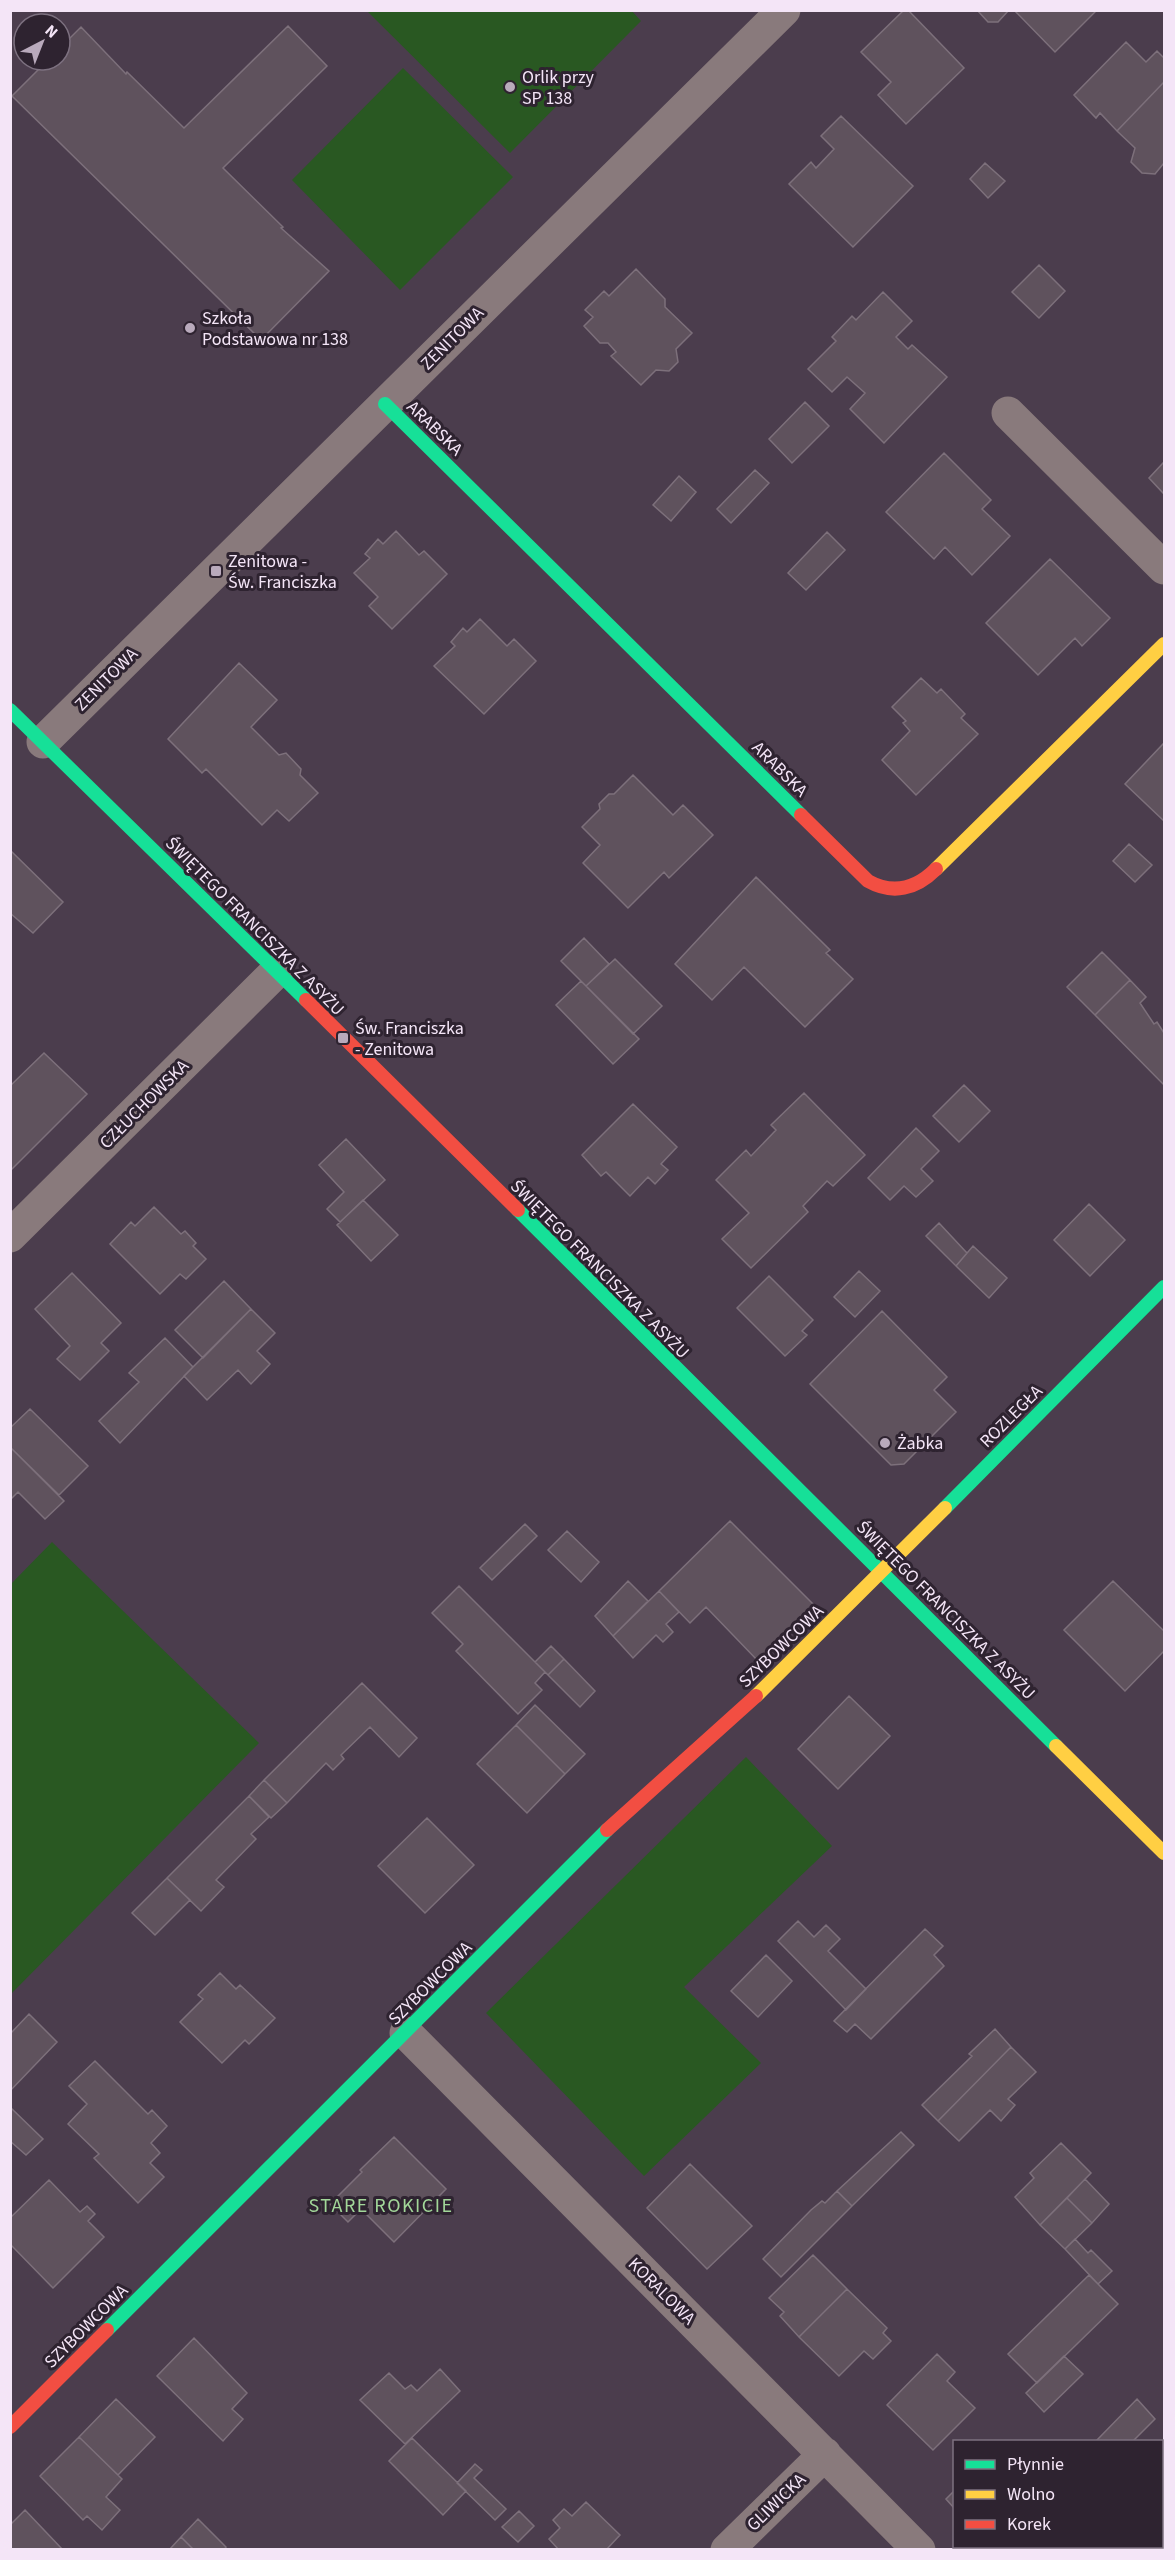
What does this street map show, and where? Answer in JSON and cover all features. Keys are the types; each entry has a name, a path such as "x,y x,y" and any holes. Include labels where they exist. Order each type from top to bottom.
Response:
{"street":[{"name":"ZENITOWA","path":"43,742 784,10"},
{"name":"ARABSKA","path":"385,404 868,881 880,888 895,892 915,885 929,876 1164,644"},
{"path":"1008,413 1164,568"},
{"name":"ŚWIĘTEGO FRANCISZKA Z ASYŻU","path":"10,710 277,971 1164,1853"},
{"name":"CZŁUCHOWSKA","path":"10,1236 277,971"},
{"name":"ROZLEGŁA","path":"882,1571 1164,1287"},
{"name":"SZYBOWCOWA","path":"10,2427 628,1809 763,1690 882,1571"},
{"name":"KORALOWA","path":"406,2032 919,2550"},
{"name":"GLIWICKA","path":"728,2550 825,2454"}],"green space":[{"name":"Orlik przy SP 138","path":"631,10 641,21 510,153 367,11"},
{"path":"403,68 513,177 400,290 292,180"},
{"path":"52,1542 259,1743 11,1994 11,1584"},
{"path":"746,1757 832,1846 684,1987 761,2063 644,2176 486,2013"}],"building":[{"path":"904,10 908,10 964,68 906,124 878,95 891,82 861,52"},
{"path":"977,10 1009,10 998,22 988,22"},
{"path":"1014,10 1096,10 1096,11 1055,52"},
{"path":"288,26 327,66 223,168 283,227 281,228 329,271 261,340 12,96 36,72 72,72 72,36 81,27 126,74 127,72 184,128"},
{"path":"1126,42 1146,62 1157,51 1164,58 1164,82 1117,131 1100,113 1096,118 1074,95"},
{"path":"1164,82 1164,163 1155,174 1142,173 1131,162 1135,148 1117,131"},
{"path":"841,116 913,186 853,247 789,184 811,162 816,168 834,149 821,136"},
{"path":"985,163 1005,181 988,198 970,179"},
{"path":"1039,265 1065,291 1039,318 1012,292"},
{"path":"636,269 665,299 665,307 692,333 676,349 678,362 669,371 656,370 641,385 611,356 616,352 608,343 600,343 584,326 593,317 585,310 604,291 609,296"},
{"path":"883,292 912,321 896,337 908,349 912,345 947,377 884,443 850,409 865,393 847,377 832,392 808,369 836,341 832,337 852,316 856,320"},
{"path":"805,402 829,426 792,463 769,439"},
{"path":"944,453 991,500 982,509 1010,536 972,575 945,547 934,559 886,512"},
{"path":"1164,462 1164,494 1149,478"},
{"path":"755,470 769,483 731,523 717,509"},
{"path":"679,476 696,492 671,521 653,505"},
{"path":"396,531 419,555 424,551 447,574 392,629 369,606 378,597 354,573 370,558 365,554 378,539 383,544"},
{"path":"827,532 845,550 806,590 788,573"},
{"path":"1050,559 1110,618 1082,646 1075,638 1038,675 986,623"},
{"path":"480,619 507,646 514,639 536,661 484,714 434,666 455,646 451,642 463,628 467,632"},
{"path":"239,663 277,700 251,727 279,755 286,753 301,769 300,775 318,793 289,821 277,810 262,825 206,769 202,773 168,739"},
{"path":"921,678 937,693 941,689 965,714 961,718 978,734 916,795 882,760 910,731 903,723 906,721 892,707"},
{"path":"1164,743 1164,821 1125,784"},
{"path":"633,775 673,815 683,805 713,835 669,878 664,872 628,908 583,863 600,845 582,827 600,809 599,804 609,794 614,794"},
{"path":"1129,844 1152,865 1135,882 1113,861"},
{"path":"10,850 63,902 33,933 10,913"},
{"path":"756,877 830,950 826,953 853,979 805,1027 744,967 712,1000 675,964"},
{"path":"584,938 609,964 586,986 561,961"},
{"path":"1102,952 1130,980 1095,1015 1067,987"},
{"path":"615,959 662,1006 633,1034 586,986"},
{"path":"1130,980 1146,997 1140,1003 1154,1024 1157,1022 1164,1033 1164,1085 1095,1015"},
{"path":"581,981 639,1039 613,1064 556,1005"},
{"path":"44,1053 87,1094 11,1170 10,1086"},
{"path":"964,1085 990,1111 959,1142 933,1116"},
{"path":"804,1093 865,1155 833,1186 827,1181 803,1206 808,1212 751,1268 722,1239 749,1213 716,1180 746,1150 751,1156 776,1130 771,1125"},
{"path":"633,1104 677,1147 661,1164 668,1170 655,1184 648,1177 630,1196 606,1172 601,1176 582,1155"},
{"path":"916,1128 939,1151 921,1169 933,1181 916,1197 904,1186 890,1200 868,1178"},
{"path":"346,1139 385,1180 340,1222 327,1209 344,1192 319,1165"},
{"path":"363,1200 398,1235 371,1261 337,1225"},
{"path":"1089,1204 1125,1240 1090,1276 1054,1240"},
{"path":"154,1207 181,1234 185,1231 196,1243 193,1246 206,1259 186,1279 180,1274 160,1294 110,1244 131,1222 135,1226"},
{"path":"939,1223 967,1253 956,1266 926,1236"},
{"path":"973,1246 1007,1278 989,1298 956,1266"},
{"path":"859,1271 880,1291 855,1317 834,1297"},
{"path":"72,1273 121,1323 101,1343 109,1351 80,1380 57,1359 70,1346 35,1309"},
{"path":"769,1276 813,1320 802,1331 807,1335 785,1356 737,1308"},
{"path":"224,1281 251,1309 203,1358 175,1330"},
{"path":"251,1309 275,1333 257,1351 270,1364 251,1384 238,1370 207,1400 184,1376"},
{"path":"882,1311 947,1377 934,1390 956,1412 904,1464 891,1465 810,1384"},
{"path":"165,1338 193,1367 120,1443 99,1421 139,1382 129,1373"},
{"path":"30,1409 88,1466 59,1495 10,1447 10,1428"},
{"path":"10,1447 64,1501 45,1519 18,1492 10,1500"},
{"path":"730,1521 815,1606 758,1661 706,1607 690,1623 659,1591"},
{"path":"525,1524 537,1536 492,1580 480,1568"},
{"path":"567,1531 599,1562 581,1582 548,1550"},
{"path":"628,1581 648,1601 613,1636 595,1616"},
{"path":"1113,1581 1164,1631 1164,1651 1125,1691 1064,1630"},
{"path":"459,1586 545,1672 535,1683 542,1690 518,1714 456,1651 463,1644 432,1613"},
{"path":"659,1591 679,1612 666,1624 673,1632 663,1642 656,1635 633,1658 613,1636"},
{"path":"551,1646 564,1659 548,1675 535,1662"},
{"path":"564,1659 595,1691 580,1707 548,1675"},
{"path":"362,1683 417,1738 399,1757 370,1727 341,1755 344,1759 333,1770 326,1763 287,1803 264,1780"},
{"path":"849,1696 890,1736 838,1789 798,1749"},
{"path":"535,1705 585,1754 565,1774 516,1725"},
{"path":"516,1725 565,1774 527,1813 477,1764"},
{"path":"264,1780 287,1803 271,1818 249,1796"},
{"path":"249,1796 269,1817 251,1834 256,1839 216,1880 224,1887 201,1911 167,1878"},
{"path":"427,1818 474,1865 425,1913 378,1866"},
{"path":"167,1878 190,1900 155,1935 132,1913"},
{"path":"798,1921 814,1937 826,1925 840,1939 828,1951 866,1989 846,2010 778,1941"},
{"path":"925,1929 943,1946 934,1955 944,1966 871,2039 855,2024 847,2032 834,2021"},
{"path":"766,1955 792,1981 758,2017 731,1991"},
{"path":"220,1973 236,1989 240,1985 275,2018 249,2044 245,2040 222,2063 180,2022 203,1999 198,1995"},
{"path":"29,2014 57,2042 10,2091 10,2034"},
{"path":"995,2029 1011,2047 938,2121 922,2105 972,2056 969,2054"},
{"path":"1011,2047 1036,2072 1008,2099 1015,2105 1001,2121 990,2110 959,2141 938,2121"},
{"path":"95,2061 148,2114 152,2110 167,2126 151,2143 160,2153 150,2163 164,2177 138,2203 94,2158 99,2154 68,2124 87,2104 69,2086"},
{"path":"11,2108 43,2139 26,2155 10,2141"},
{"path":"901,2132 914,2145 852,2206 837,2191"},
{"path":"394,2137 446,2189 394,2242 361,2209 348,2222 330,2204"},
{"path":"1061,2143 1091,2173 1040,2225 1015,2197 1034,2178 1030,2173"},
{"path":"690,2164 752,2226 707,2269 647,2208"},
{"path":"1085,2179 1109,2204 1092,2223 1067,2198"},
{"path":"49,2180 80,2212 87,2206 95,2214 88,2221 104,2237 53,2288 10,2244 10,2218"},
{"path":"837,2191 852,2206 781,2277 763,2259 811,2210 822,2201 825,2203"},
{"path":"1067,2198 1092,2223 1065,2249 1040,2225"},
{"path":"1075,2239 1088,2253 1091,2250 1112,2271 1098,2284 1065,2249"},
{"path":"813,2255 847,2289 799,2337 780,2316 784,2312 769,2298"},
{"path":"1089,2275 1118,2304 1037,2383 1008,2354"},
{"path":"847,2289 887,2328 883,2333 891,2341 873,2359 864,2351 839,2376 799,2337"},
{"path":"194,2338 247,2393 232,2409 243,2419 223,2441 157,2376"},
{"path":"937,2354 955,2372 947,2381 975,2408 933,2450 887,2405"},
{"path":"1064,2356 1083,2374 1044,2412 1026,2393"},
{"path":"440,2369 460,2391 405,2444 360,2400 389,2373 405,2389 411,2385 417,2391"},
{"path":"116,2399 155,2437 118,2475 79,2437"},
{"path":"1137,2399 1155,2419 1134,2440 1097,2440"},
{"path":"79,2437 122,2479 106,2497 120,2510 102,2530 87,2516 83,2520 40,2476"},
{"path":"412,2438 466,2491 443,2515 389,2461"},
{"path":"475,2464 482,2470 474,2478 506,2509 495,2520 457,2483"},
{"path":"953,2492 953,2507 946,2499"},
{"path":"586,2502 620,2535 606,2550 559,2550 549,2539 560,2528 553,2520 564,2509 572,2516"},
{"path":"25,2510 63,2550 10,2550 10,2525"},
{"path":"519,2511 534,2526 518,2542 502,2527"},
{"path":"198,2519 226,2547 224,2550 194,2550 181,2537"},
{"path":"181,2537 194,2550 169,2550"},
{"path":"1072,2548 1154,2548 1155,2550 1070,2550"}],"traffic: fast":[{"path":"385,404 801,815"},
{"path":"10,710 306,1000"},
{"path":"518,1210 1056,1746"},
{"path":"945,1508 1164,1287"},
{"path":"107,2330 607,1830"}],"traffic: slow":[{"path":"936,869 1164,644"},
{"path":"756,1696 945,1508"},
{"path":"1056,1746 1164,1853"}],"traffic: jam":[{"path":"801,815 868,881 877,885 886,888 904,888 920,881 936,869"},
{"path":"306,1000 518,1210"},
{"path":"607,1830 756,1696"},
{"path":"10,2427 107,2330"}],"place":[{"name":"Orlik przy SP 138","path":"510,87"},
{"name":"Szkoła Podstawowa nr 138","path":"190,328"},
{"name":"Zenitowa - Św. Franciszka","path":"216,571"},
{"name":"Św. Franciszka - Zenitowa","path":"343,1038"},
{"name":"Żabka","path":"885,1443"}],"district":[{"name":"STARE ROKICIE","path":"381,2205"}]}
